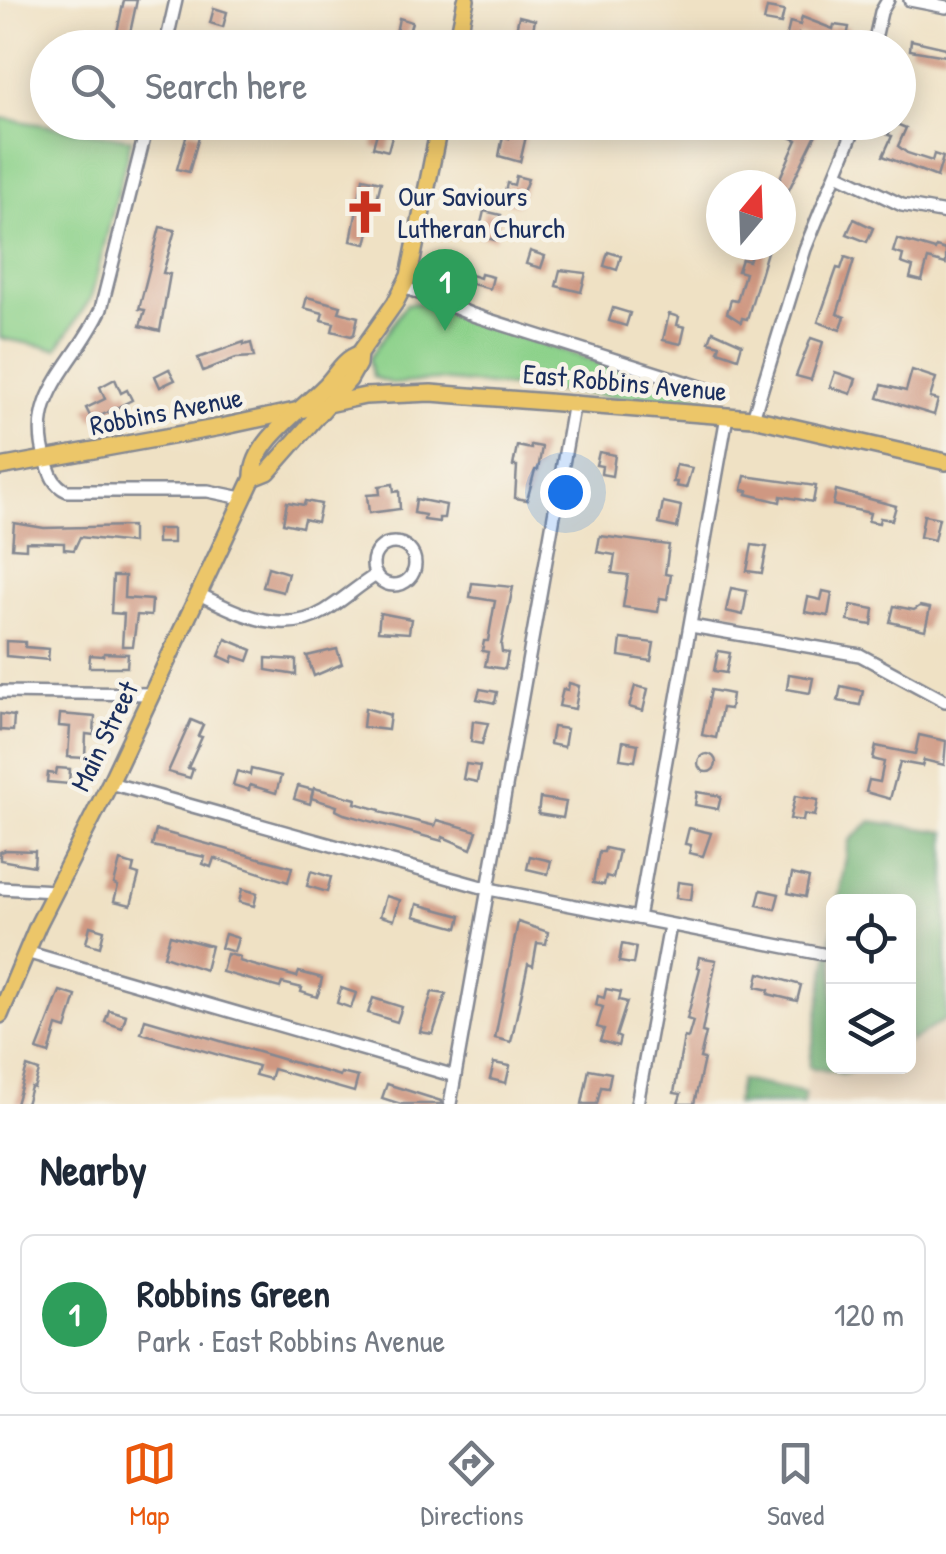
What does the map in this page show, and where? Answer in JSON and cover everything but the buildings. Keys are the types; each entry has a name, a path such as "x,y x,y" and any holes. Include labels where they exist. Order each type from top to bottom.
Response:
{"main road":[{"path":"460,30 466,0"},
{"path":"253,478 268,472 355,370 359,354 404,287 413,263 437,140"},
{"name":"Main Street","path":"0,1015 26,952 253,478 252,468 296,412 349,359 359,354"},
{"name":"East Robbins Avenue","path":"296,412 364,396 431,393 574,402 753,418 946,462"},
{"name":"Robbins Avenue","path":"0,466 296,412"}],"street":[{"path":"169,30 176,0"},
{"path":"878,30 888,0"},
{"path":"910,0 946,6"},
{"path":"143,140 101,309 44,403 40,423 46,459 56,486 67,491 208,492 242,498"},
{"path":"753,418 805,249 850,140"},
{"path":"837,174 902,205 946,214"},
{"name":"East Robbins Avenue","path":"404,287 474,315 710,390"},
{"name":"East Robbins Avenue","path":"642,384 646,369"},
{"path":"450,1104 574,402"},
{"path":"638,918 727,416"},
{"path":"199,594 266,622 286,622 322,613 376,576"},
{"path":"691,626 860,655 946,702"},
{"path":"0,692 152,694"},
{"path":"110,783 489,889 822,954"},
{"path":"0,888 55,891"},
{"path":"637,1104 670,926"},
{"path":"26,952 456,1076"}],"shaded area":[{"path":"946,859 946,1104 803,1104 826,969 826,1074 916,1074 916,894 856,894"}],"green space":[{"path":"0,118 30,123 30,140 131,140 91,298 57,349 0,338"},
{"path":"419,303 707,398 711,406 438,380 394,384 373,377 369,359 406,304"},
{"path":"871,821 946,832 946,1019 916,1038 916,894 839,894 849,841"},
{"path":"826,969 826,1070 809,1067"},
{"path":"740,1080 805,1093 803,1104 735,1104"}],"place":[{"name":"Our Saviours Lutheran Church","path":"365,212"},
{"name":"Robbins Green","path":"445,331"}]}
